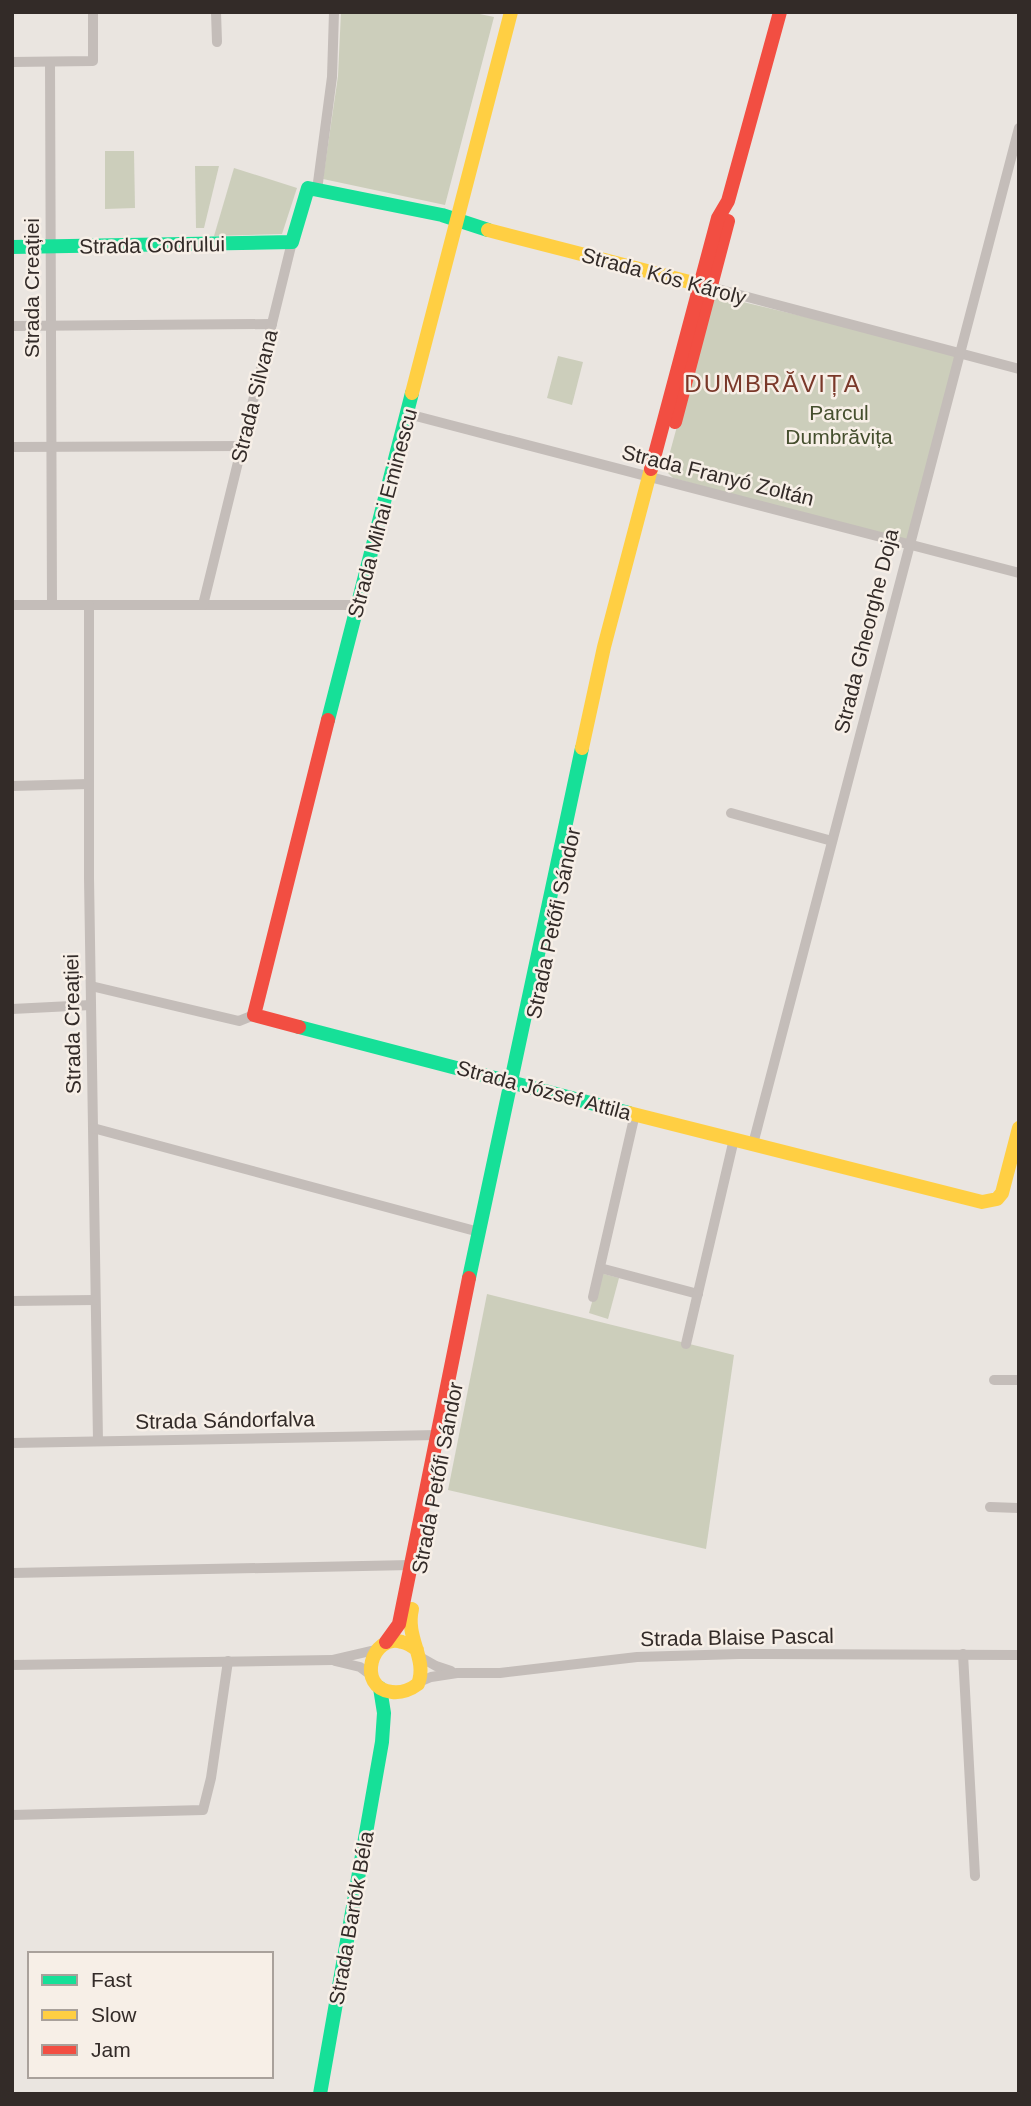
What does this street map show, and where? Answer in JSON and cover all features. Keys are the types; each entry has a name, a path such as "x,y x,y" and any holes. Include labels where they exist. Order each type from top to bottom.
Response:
{"main road":[{"name":"Strada Mihai Eminescu","path":"254,1015 511,12"},
{"name":"Strada Petőfi Sándor","path":"418,1653 410,1625 416,1579 604,647 654,478 705,286 728,223 728,201 780,12"},
{"name":"Strada Kós Károly","path":"313,189 442,215 705,286"},
{"name":"Strada Silvana","path":"292,242 313,189"},
{"name":"Strada Codrului","path":"12,247 292,242"},
{"name":"Strada József Attila","path":"254,1015 982,1202 996,1199 1005,1186 1019,1128"},
{"name":"Strada Petőfi Sándor","path":"381,1646 399,1624 479,1232 514,1083"},
{"path":"403,1641 418,1653 422,1666 421,1676 410,1688 387,1692 380,1688 371,1675 370,1666 381,1646 403,1641"},
{"name":"Strada Bartók Béla","path":"320,2094 382,1742 384,1713 380,1688"},
{"name":"Strada Bartók Béla","path":"382,1742 394,1709 410,1688"}],"street":[{"path":"12,62 93,61 93,12"},
{"path":"216,12 217,42"},
{"name":"Strada Silvana","path":"313,189 332,77 334,12"},
{"name":"Strada Creației","path":"50,62 52,605"},
{"name":"Strada Gheorghe Doja","path":"753,1144 1019,128"},
{"name":"Strada Silvana","path":"203,605 292,242"},
{"name":"Strada Kós Károly","path":"705,286 1019,369"},
{"path":"12,326 272,324"},
{"name":"Strada Franyó Zoltán","path":"408,414 1019,573"},
{"path":"12,447 242,446"},
{"path":"12,605 357,605"},
{"name":"Strada Creației","path":"89,605 94,1300 98,1441"},
{"path":"12,786 89,785"},
{"path":"730,813 832,841"},
{"name":"Strada József Attila","path":"91,986 239,1021 254,1015"},
{"path":"12,1009 91,1005"},
{"path":"593,1297 635,1114"},
{"path":"93,1128 479,1232"},
{"path":"686,1344 734,1139"},
{"path":"600,1268 698,1294"},
{"path":"12,1301 94,1300"},
{"path":"994,1380 1019,1380"},
{"name":"Strada Sándorfalva","path":"12,1443 438,1435"},
{"path":"990,1507 1019,1508"},
{"path":"12,1573 411,1566"},
{"path":"332,1660 381,1646"},
{"name":"Strada Blaise Pascal","path":"418,1653 436,1666 457,1673"},
{"path":"963,1654 975,1876"},
{"name":"Strada Blaise Pascal","path":"410,1688 431,1676 500,1673 637,1657 1019,1655"},
{"path":"12,1665 332,1660 360,1667 371,1675"},
{"path":"12,1815 203,1810 211,1778 228,1661"}],"green space":[{"path":"341,12 470,12 494,17 445,205 323,179 338,76"},
{"path":"105,151 134,151 135,208 105,209"},
{"path":"195,166 219,166 204,228 196,228"},
{"path":"234,168 297,188 282,234 214,236"},
{"name":"Parcul Dumbrăvița","path":"717,298 960,354 908,544 673,478 668,473 666,467 710,304"},
{"path":"558,356 583,362 572,405 547,398"},
{"path":"600,1273 619,1278 608,1319 589,1313"},
{"path":"487,1294 734,1355 706,1549 448,1490"}],"traffic: fast":[{"path":"12,247 292,242 308,188 442,215 488,230"},
{"path":"328,720 412,393"},
{"path":"469,1278 582,748"},
{"path":"299,1027 629,1113"},
{"path":"320,2094 382,1742 384,1713 380,1688"}],"traffic: slow":[{"path":"412,393 511,12"},
{"path":"488,230 709,287"},
{"path":"582,748 604,647 651,469"},
{"path":"629,1113 982,1202 997,1199 1002,1193 1019,1128"},
{"path":"412,1609 411,1629 413,1639 416,1648 419,1657 420,1666 418,1684 406,1691 392,1692 381,1688 374,1681 372,1662 383,1645 391,1641 402,1642 412,1646 415,1649 417,1650"}],"traffic: jam":[{"path":"651,469 718,218 728,201 780,12"},
{"path":"675,422 728,221"},
{"path":"299,1027 254,1015 328,720"},
{"path":"386,1642 399,1624 469,1278"}],"district":[{"name":"DUMBRĂVIȚA","path":"773,383"}]}
